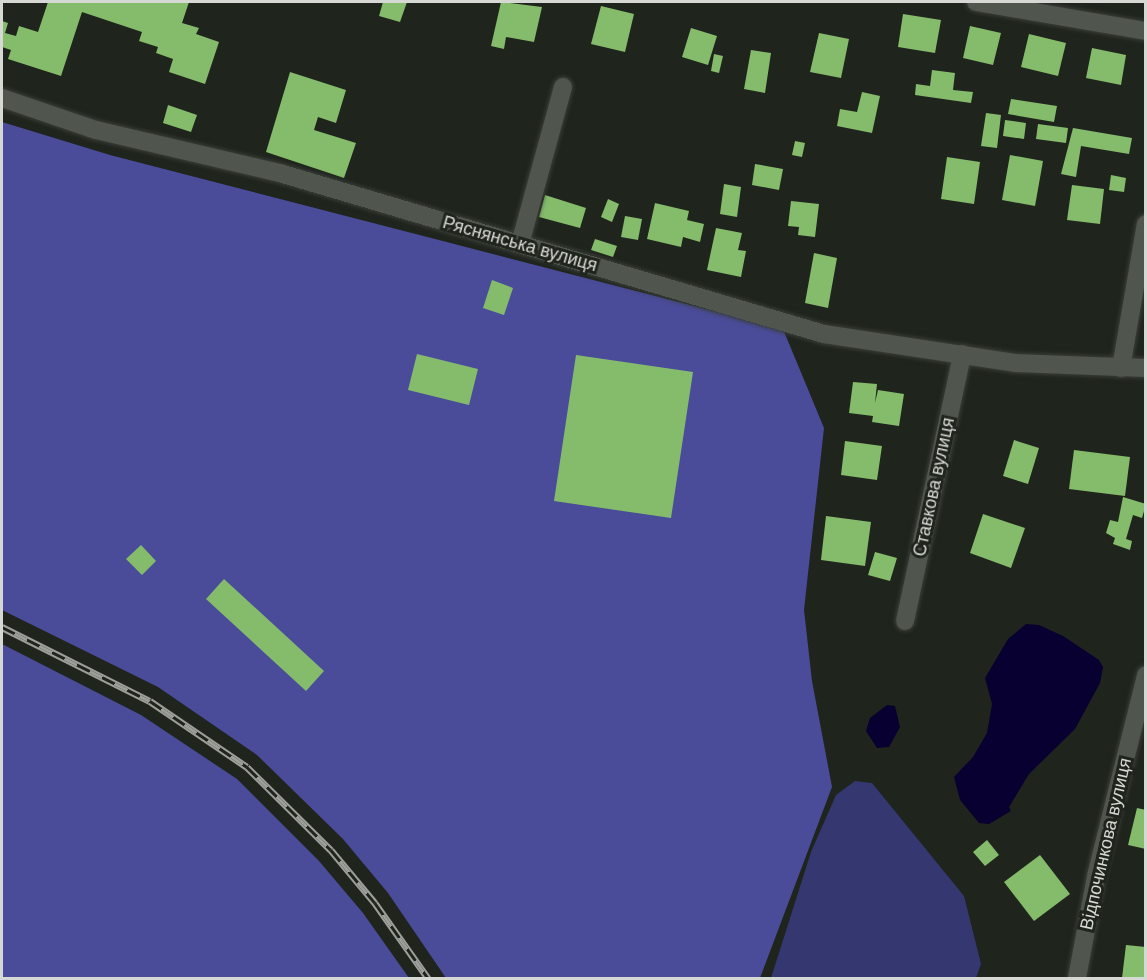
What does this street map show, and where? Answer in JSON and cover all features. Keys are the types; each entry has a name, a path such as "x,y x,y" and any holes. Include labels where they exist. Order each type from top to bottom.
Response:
{"street":[{"path":"976,2 1146,31"},
{"path":"520,244 563,87"},
{"name":"Ряснянська вулиця","path":"2,98 96,130 283,174 824,334 1045,365 1146,368"},
{"path":"1121,368 1146,224"},
{"name":"Ставкова вулиця","path":"905,621 962,354"},
{"name":"Відпочинкова вулиця","path":"1077,978 1096,876 1146,675"}],"shaded area":[{"path":"2,122 110,155 783,329 824,428 804,610 812,681 832,787 760,978 446,978 388,893 343,839 257,755 158,687 2,610"},
{"path":"1026,624 1039,625 1063,636 1099,660 1103,667 1100,683 1075,729 1029,774 1009,807 1011,811 989,824 979,823 960,800 954,777 973,757 987,733 992,704 985,678 1008,639"},
{"path":"2,644 141,715 237,779 319,861 363,913 409,978 2,978"},
{"path":"887,705 895,706 900,727 889,747 877,748 866,731 870,718"},
{"path":"855,781 872,783 964,896 981,964 976,978 771,978 811,852 836,795"}],"building":[{"path":"48,2 189,2 182,23 199,28 196,34 219,42 205,84 169,72 173,59 156,53 158,47 139,41 142,32 82,12 61,76 8,59 11,50 2,47 2,21 8,23 5,33 16,36 19,26 38,32"},
{"path":"383,2 407,2 400,22 379,16"},
{"path":"501,2 542,7 534,42 506,37 504,49 491,46"},
{"path":"601,6 634,14 625,52 591,44"},
{"path":"903,14 941,20 935,53 898,47"},
{"path":"970,26 1001,33 993,65 963,58"},
{"path":"691,28 717,36 708,65 682,57"},
{"path":"819,33 849,39 841,78 810,72"},
{"path":"1029,34 1066,43 1058,76 1021,67"},
{"path":"1092,48 1126,55 1121,85 1086,78"},
{"path":"751,50 771,53 765,93 744,89"},
{"path":"714,54 723,56 719,73 711,71"},
{"path":"932,70 955,73 953,90 973,92 971,103 915,95 916,84 930,86"},
{"path":"290,72 346,90 336,123 318,117 314,130 356,143 344,178 266,152"},
{"path":"862,92 880,96 872,133 837,126 840,109 857,112"},
{"path":"1011,99 1057,106 1054,122 1008,114"},
{"path":"168,105 197,115 191,132 163,123"},
{"path":"986,113 1001,115 997,148 981,146"},
{"path":"1005,120 1026,123 1024,139 1003,136"},
{"path":"1038,124 1068,128 1066,143 1036,139"},
{"path":"1073,128 1132,138 1129,154 1081,146 1076,177 1061,174"},
{"path":"795,141 805,143 802,157 792,155"},
{"path":"1010,155 1043,161 1035,206 1002,200"},
{"path":"947,157 980,162 974,204 941,199"},
{"path":"755,164 783,169 779,190 752,185"},
{"path":"1111,175 1126,178 1124,192 1109,190"},
{"path":"724,184 741,187 737,217 720,214"},
{"path":"1072,185 1104,189 1100,224 1067,220"},
{"path":"545,195 586,208 580,228 539,217"},
{"path":"608,199 619,204 612,222 601,217"},
{"path":"791,201 819,204 815,237 798,235 799,227 788,226"},
{"path":"655,203 689,211 687,220 704,224 700,242 683,237 681,247 647,239"},
{"path":"625,216 642,219 638,240 621,237"},
{"path":"716,228 742,233 738,250 746,251 741,277 707,270"},
{"path":"595,239 617,246 613,257 591,250"},
{"path":"814,253 837,258 828,308 805,303"},
{"path":"492,280 513,288 504,315 483,308"},
{"path":"417,354 478,369 469,405 408,390"},
{"path":"576,355 693,372 671,518 554,501"},
{"path":"853,382 877,384 875,403 878,390 904,394 899,426 872,422 873,416 849,413"},
{"path":"1014,440 1039,448 1028,484 1003,476"},
{"path":"845,441 882,446 877,480 841,475"},
{"path":"1074,450 1130,457 1125,496 1069,489"},
{"path":"1123,497 1146,504 1142,518 1133,515 1126,539 1132,541 1130,550 1113,544 1115,538 1106,533 1110,520 1118,522"},
{"path":"983,514 1025,528 1011,568 970,553"},
{"path":"826,516 871,522 865,566 821,560"},
{"path":"141,545 156,561 142,575 126,559"},
{"path":"875,552 897,558 890,581 868,575"},
{"path":"224,579 324,671 306,691 206,599"},
{"path":"1137,808 1146,810 1146,849 1128,845"},
{"path":"987,840 999,855 985,866 973,852"},
{"path":"1040,855 1070,894 1034,921 1004,882"},
{"path":"1126,945 1146,947 1146,978 1122,978"}],"railway":[{"path":"2,627 150,701 247,767 331,850 375,903 428,978"}]}
